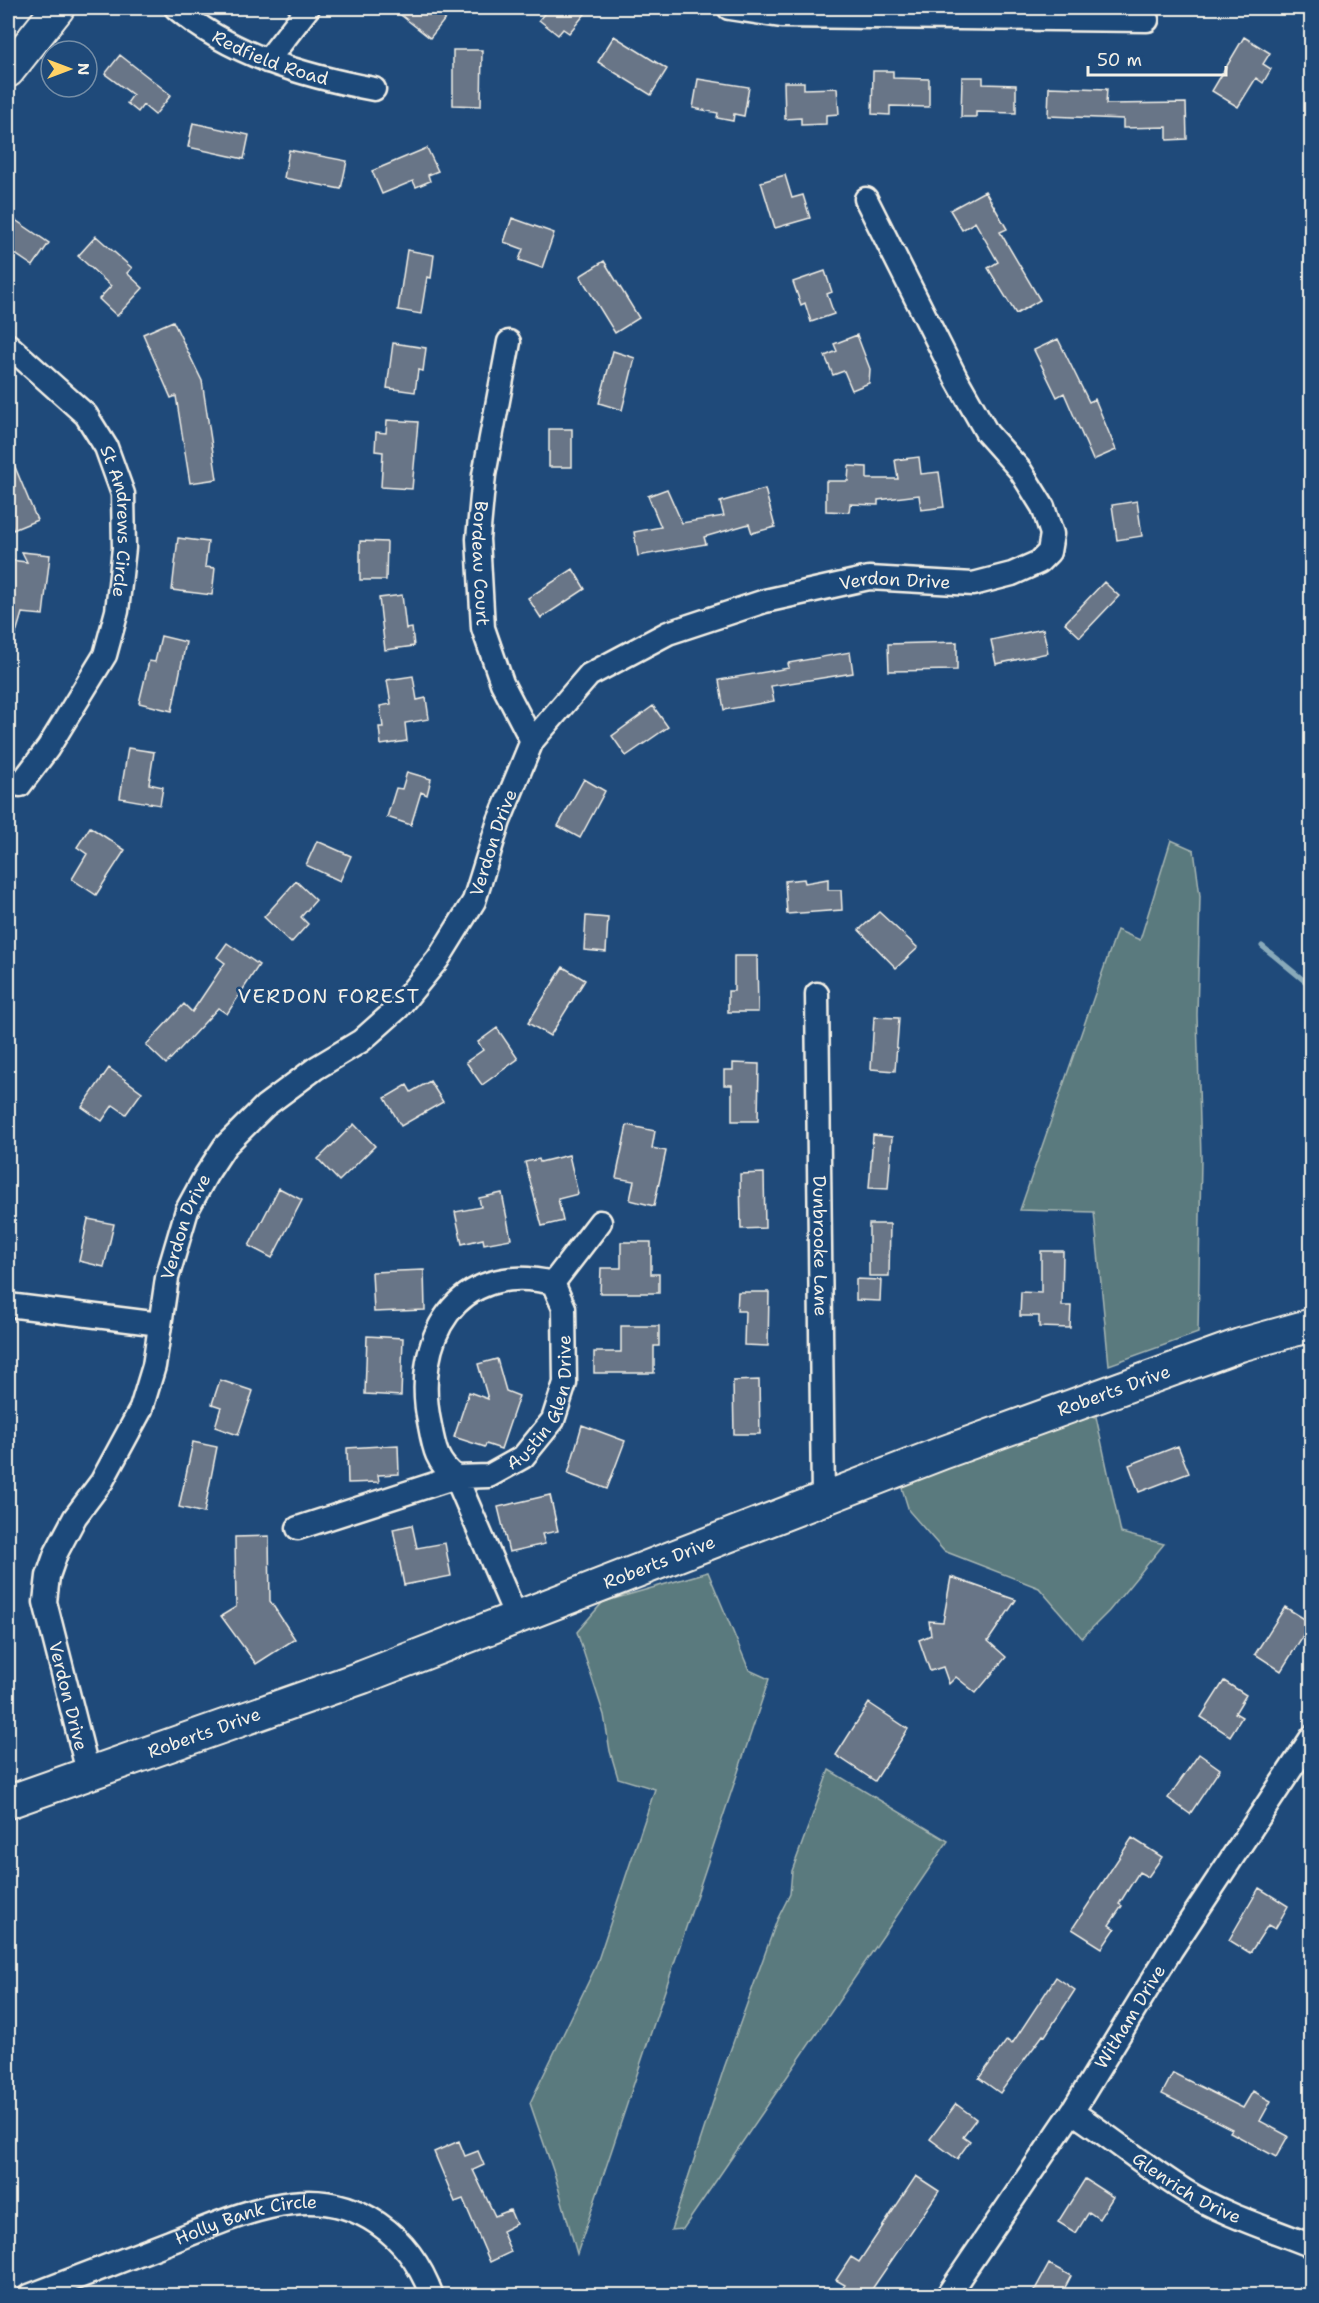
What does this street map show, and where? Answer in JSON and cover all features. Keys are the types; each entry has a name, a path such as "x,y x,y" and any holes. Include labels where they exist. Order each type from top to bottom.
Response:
{"street":[{"path":"8,71 58,8"},
{"name":"Redfield Road","path":"176,8 202,30 267,61 331,81 374,89"},
{"path":"267,61 308,8"},
{"path":"729,8 782,16 1147,20"},
{"name":"Verdon Drive","path":"88,1772 45,1602 48,1576 56,1553 75,1517 102,1481 141,1409 154,1366 167,1278 187,1210 206,1174 225,1146 265,1106 316,1068 361,1041 398,1008 438,960 474,901 499,821 532,741 589,675 668,633 765,602 869,578 973,584 1012,574 1039,562 1049,552 1052,534 1042,507 1020,470 987,433 957,380 866,199"},
{"name":"Bordeau Court","path":"509,342 484,475 478,550 483,628 502,683 532,741"},
{"name":"St Andrews Circle","path":"8,345 86,415 106,447 123,494 124,548 117,611 105,655 48,748 20,785"},
{"name":"Dunbrooke Lane","path":"817,994 823,1498"},
{"path":"517,1619 456,1477 442,1468 426,1408 429,1360 438,1327 457,1302 477,1287 500,1279 532,1278 553,1283 600,1222"},
{"name":"Austin Glen Drive","path":"298,1528 456,1477 489,1476 523,1457 553,1420 565,1383 564,1308 553,1283"},
{"path":"8,1305 160,1324"},
{"name":"Roberts Drive","path":"8,1802 363,1677 823,1498 1240,1345 1311,1325"},
{"name":"Witham Drive","path":"947,2295 1072,2112 1171,1950 1311,1737"},
{"name":"Glenrich Drive","path":"1072,2112 1187,2192 1226,2211 1311,2246"},
{"name":"Holly Bank Circle","path":"29,2295 230,2219 292,2203 337,2205 368,2216 401,2243 432,2295"}],"green space":[{"path":"1171,840 1194,850 1200,896 1197,1015 1201,1158 1198,1333 1109,1365 1094,1212 1020,1210 1117,930 1140,940"},
{"path":"1095,1412 1121,1533 1164,1544 1109,1611 1082,1638 1039,1588 944,1551 909,1511 901,1485"},
{"path":"708,1572 749,1670 769,1679 577,2254 555,2176 530,2103 596,1966 655,1789 618,1778 610,1751 604,1715 577,1632 603,1602"},
{"path":"829,1770 948,1841 683,2229 671,2230 724,2068 777,1920 790,1894 792,1871"}],"building":[{"path":"392,8 433,8 446,18 430,38"},
{"path":"549,8 590,8 569,33 563,29 558,35 539,20"},
{"path":"614,36 667,69 651,95 598,62"},
{"path":"1244,37 1270,53 1263,64 1271,69 1263,83 1256,78 1238,107 1212,91"},
{"path":"453,50 482,50 481,106 453,105"},
{"path":"120,55 171,95 155,115 143,105 138,112 127,103 133,95 105,74"},
{"path":"873,71 893,71 893,78 929,79 929,107 890,106 890,115 872,114"},
{"path":"962,77 983,77 983,84 1016,85 1016,113 976,112 976,117 961,117"},
{"path":"698,79 749,87 744,116 734,114 733,121 717,118 718,113 693,108"},
{"path":"784,82 804,82 804,89 837,88 839,114 826,115 826,124 801,125 801,118 785,119"},
{"path":"1049,87 1107,89 1106,104 1186,103 1187,139 1167,140 1167,127 1123,128 1123,119 1048,116"},
{"path":"193,123 249,135 244,159 188,147"},
{"path":"427,148 438,171 428,175 430,181 416,187 413,181 382,194 372,171"},
{"path":"289,150 347,161 341,189 284,178"},
{"path":"785,175 792,198 803,195 810,218 775,228 761,182"},
{"path":"985,191 1007,229 1000,232 1040,300 1016,314 988,268 998,262 975,222 962,230 950,210"},
{"path":"8,215 49,243 33,266 8,249"},
{"path":"512,218 554,233 542,268 519,260 523,249 504,242"},
{"path":"96,236 132,268 127,273 143,288 117,316 99,299 111,286 78,256"},
{"path":"407,250 434,255 431,278 427,277 421,314 398,310"},
{"path":"604,261 639,318 615,333 580,276"},
{"path":"825,271 832,292 827,294 834,314 811,322 805,303 801,305 793,282"},
{"path":"173,321 202,381 217,479 190,483 176,396 171,398 143,334"},
{"path":"857,335 870,369 869,383 852,390 844,371 833,375 825,356 837,351 834,344"},
{"path":"1058,339 1089,402 1095,399 1116,450 1093,460 1064,393 1057,397 1034,350"},
{"path":"393,343 426,348 423,371 418,370 415,392 387,388"},
{"path":"613,351 635,358 622,410 599,403"},
{"path":"387,420 418,422 412,489 381,487 383,452 375,451 376,432 386,433"},
{"path":"549,429 572,429 572,467 549,467"},
{"path":"8,450 37,520 13,530 8,517"},
{"path":"919,457 921,474 939,472 944,507 921,510 919,495 878,500 878,505 850,504 849,512 826,511 826,481 848,481 849,466 867,467 867,479 898,479 895,460"},
{"path":"667,489 682,523 724,516 720,502 765,489 775,527 752,533 749,524 704,537 706,544 638,556 634,532 661,527 648,496"},
{"path":"1137,501 1142,536 1117,540 1112,505"},
{"path":"178,538 208,542 205,567 215,568 212,595 172,590"},
{"path":"360,541 387,542 386,580 360,580"},
{"path":"22,552 50,555 43,615 22,613 11,650 8,649 10,560 27,562"},
{"path":"573,569 585,589 541,618 528,598"},
{"path":"1104,582 1119,596 1080,637 1065,623"},
{"path":"402,595 406,629 412,628 414,646 385,650 379,598"},
{"path":"1043,629 1048,653 996,664 991,640"},
{"path":"161,636 186,642 172,711 139,703 149,661 155,662"},
{"path":"957,642 957,670 889,671 888,644"},
{"path":"850,652 853,673 771,686 774,701 724,710 719,680 789,668 788,663"},
{"path":"413,676 417,700 426,698 429,719 405,723 407,741 381,745 379,727 383,727 380,706 391,704 387,680"},
{"path":"653,706 668,727 626,756 612,736"},
{"path":"128,748 154,752 149,784 163,787 160,805 120,798"},
{"path":"407,772 431,779 427,795 421,792 411,825 387,817 396,788 402,789"},
{"path":"584,779 605,791 580,838 558,826"},
{"path":"90,827 125,850 96,895 72,879 87,854 77,847"},
{"path":"317,841 351,856 340,881 306,865"},
{"path":"804,879 805,883 828,879 828,890 841,890 842,910 787,914 785,881"},
{"path":"296,881 316,900 301,917 308,924 291,943 264,917"},
{"path":"879,912 918,948 896,968 859,930"},
{"path":"586,916 608,918 606,952 584,950"},
{"path":"227,943 259,965 227,1014 218,1008 166,1064 146,1045 184,1004 192,1012 225,963 217,957"},
{"path":"734,956 757,956 758,1012 728,1012 728,991 734,991"},
{"path":"563,967 585,980 550,1036 528,1023"},
{"path":"874,1017 899,1018 895,1071 871,1069"},
{"path":"497,1028 518,1059 482,1085 466,1062 483,1050 478,1042"},
{"path":"733,1063 759,1064 758,1121 732,1121 732,1085 724,1085 724,1070 733,1070"},
{"path":"109,1068 142,1092 126,1114 113,1105 102,1121 82,1107"},
{"path":"430,1081 443,1102 401,1126 385,1098 407,1085 411,1092"},
{"path":"354,1124 375,1146 339,1181 318,1159"},
{"path":"627,1125 655,1131 652,1148 666,1151 654,1206 630,1200 634,1181 616,1178"},
{"path":"873,1135 892,1137 888,1189 869,1188"},
{"path":"569,1155 578,1194 558,1199 563,1221 542,1226 525,1162 539,1159 540,1162"},
{"path":"764,1173 765,1228 741,1229 740,1174"},
{"path":"279,1188 302,1200 272,1258 249,1246"},
{"path":"502,1193 511,1239 484,1244 483,1239 462,1244 455,1212 481,1207 479,1198"},
{"path":"88,1219 114,1224 104,1267 79,1261"},
{"path":"869,1224 890,1224 889,1276 869,1276"},
{"path":"621,1242 651,1242 651,1274 659,1274 659,1293 600,1293 601,1268 621,1268"},
{"path":"1041,1251 1063,1251 1062,1306 1071,1306 1070,1328 1039,1327 1039,1316 1020,1316 1021,1292 1041,1293"},
{"path":"424,1270 425,1310 374,1312 372,1272"},
{"path":"856,1279 881,1280 880,1301 856,1300"},
{"path":"738,1292 769,1292 768,1346 744,1345 745,1311 737,1311"},
{"path":"621,1326 659,1326 659,1346 654,1346 654,1373 594,1373 594,1352 621,1352"},
{"path":"367,1336 403,1338 401,1396 365,1394"},
{"path":"497,1359 506,1391 519,1396 501,1449 486,1444 485,1447 454,1437 469,1392 488,1399 478,1364"},
{"path":"220,1380 253,1391 238,1435 215,1427 221,1407 212,1404"},
{"path":"759,1380 760,1434 734,1434 733,1381"},
{"path":"582,1425 625,1441 607,1489 568,1474"},
{"path":"193,1442 217,1447 204,1513 179,1507"},
{"path":"398,1445 399,1474 378,1475 379,1482 348,1483 347,1448"},
{"path":"1178,1446 1189,1473 1139,1492 1129,1465"},
{"path":"550,1495 558,1531 542,1534 545,1544 509,1552 498,1507"},
{"path":"412,1525 417,1548 445,1543 451,1576 404,1585 393,1529"},
{"path":"269,1536 270,1601 295,1639 256,1664 221,1616 236,1607 235,1537"},
{"path":"951,1577 1016,1600 988,1641 1006,1657 976,1693 956,1677 949,1684 943,1667 930,1671 919,1640 931,1635 929,1621 943,1622"},
{"path":"1285,1607 1311,1623 1281,1671 1255,1654"},
{"path":"1224,1681 1246,1695 1235,1713 1242,1717 1230,1736 1201,1717"},
{"path":"869,1703 908,1729 875,1781 836,1755"},
{"path":"1199,1754 1220,1769 1190,1814 1168,1798"},
{"path":"1132,1838 1162,1857 1148,1877 1139,1872 1119,1904 1122,1906 1109,1925 1115,1929 1102,1948 1072,1929"},
{"path":"1259,1888 1288,1906 1275,1929 1268,1925 1250,1953 1229,1940"},
{"path":"1056,1977 1075,1990 1045,2036 1043,2035 1000,2093 979,2078 1007,2040 1012,2044"},
{"path":"1173,2073 1243,2108 1253,2091 1271,2101 1260,2121 1288,2136 1276,2157 1230,2132 1232,2129 1162,2094"},
{"path":"956,2104 976,2119 963,2136 970,2141 957,2159 930,2139"},
{"path":"459,2141 465,2156 478,2151 484,2165 473,2170 495,2216 510,2210 516,2224 502,2231 511,2252 490,2262 463,2199 455,2202 434,2152"},
{"path":"916,2176 939,2191 868,2295 838,2295 845,2285 836,2280 851,2257 859,2262"},
{"path":"1085,2179 1113,2197 1099,2219 1089,2212 1076,2233 1058,2222"},
{"path":"1049,2264 1071,2276 1061,2295 1032,2295"}],"waterway":[{"path":"1262,946 1312,987"}],"district":[{"name":"VERDON FOREST","path":"329,996"}]}
